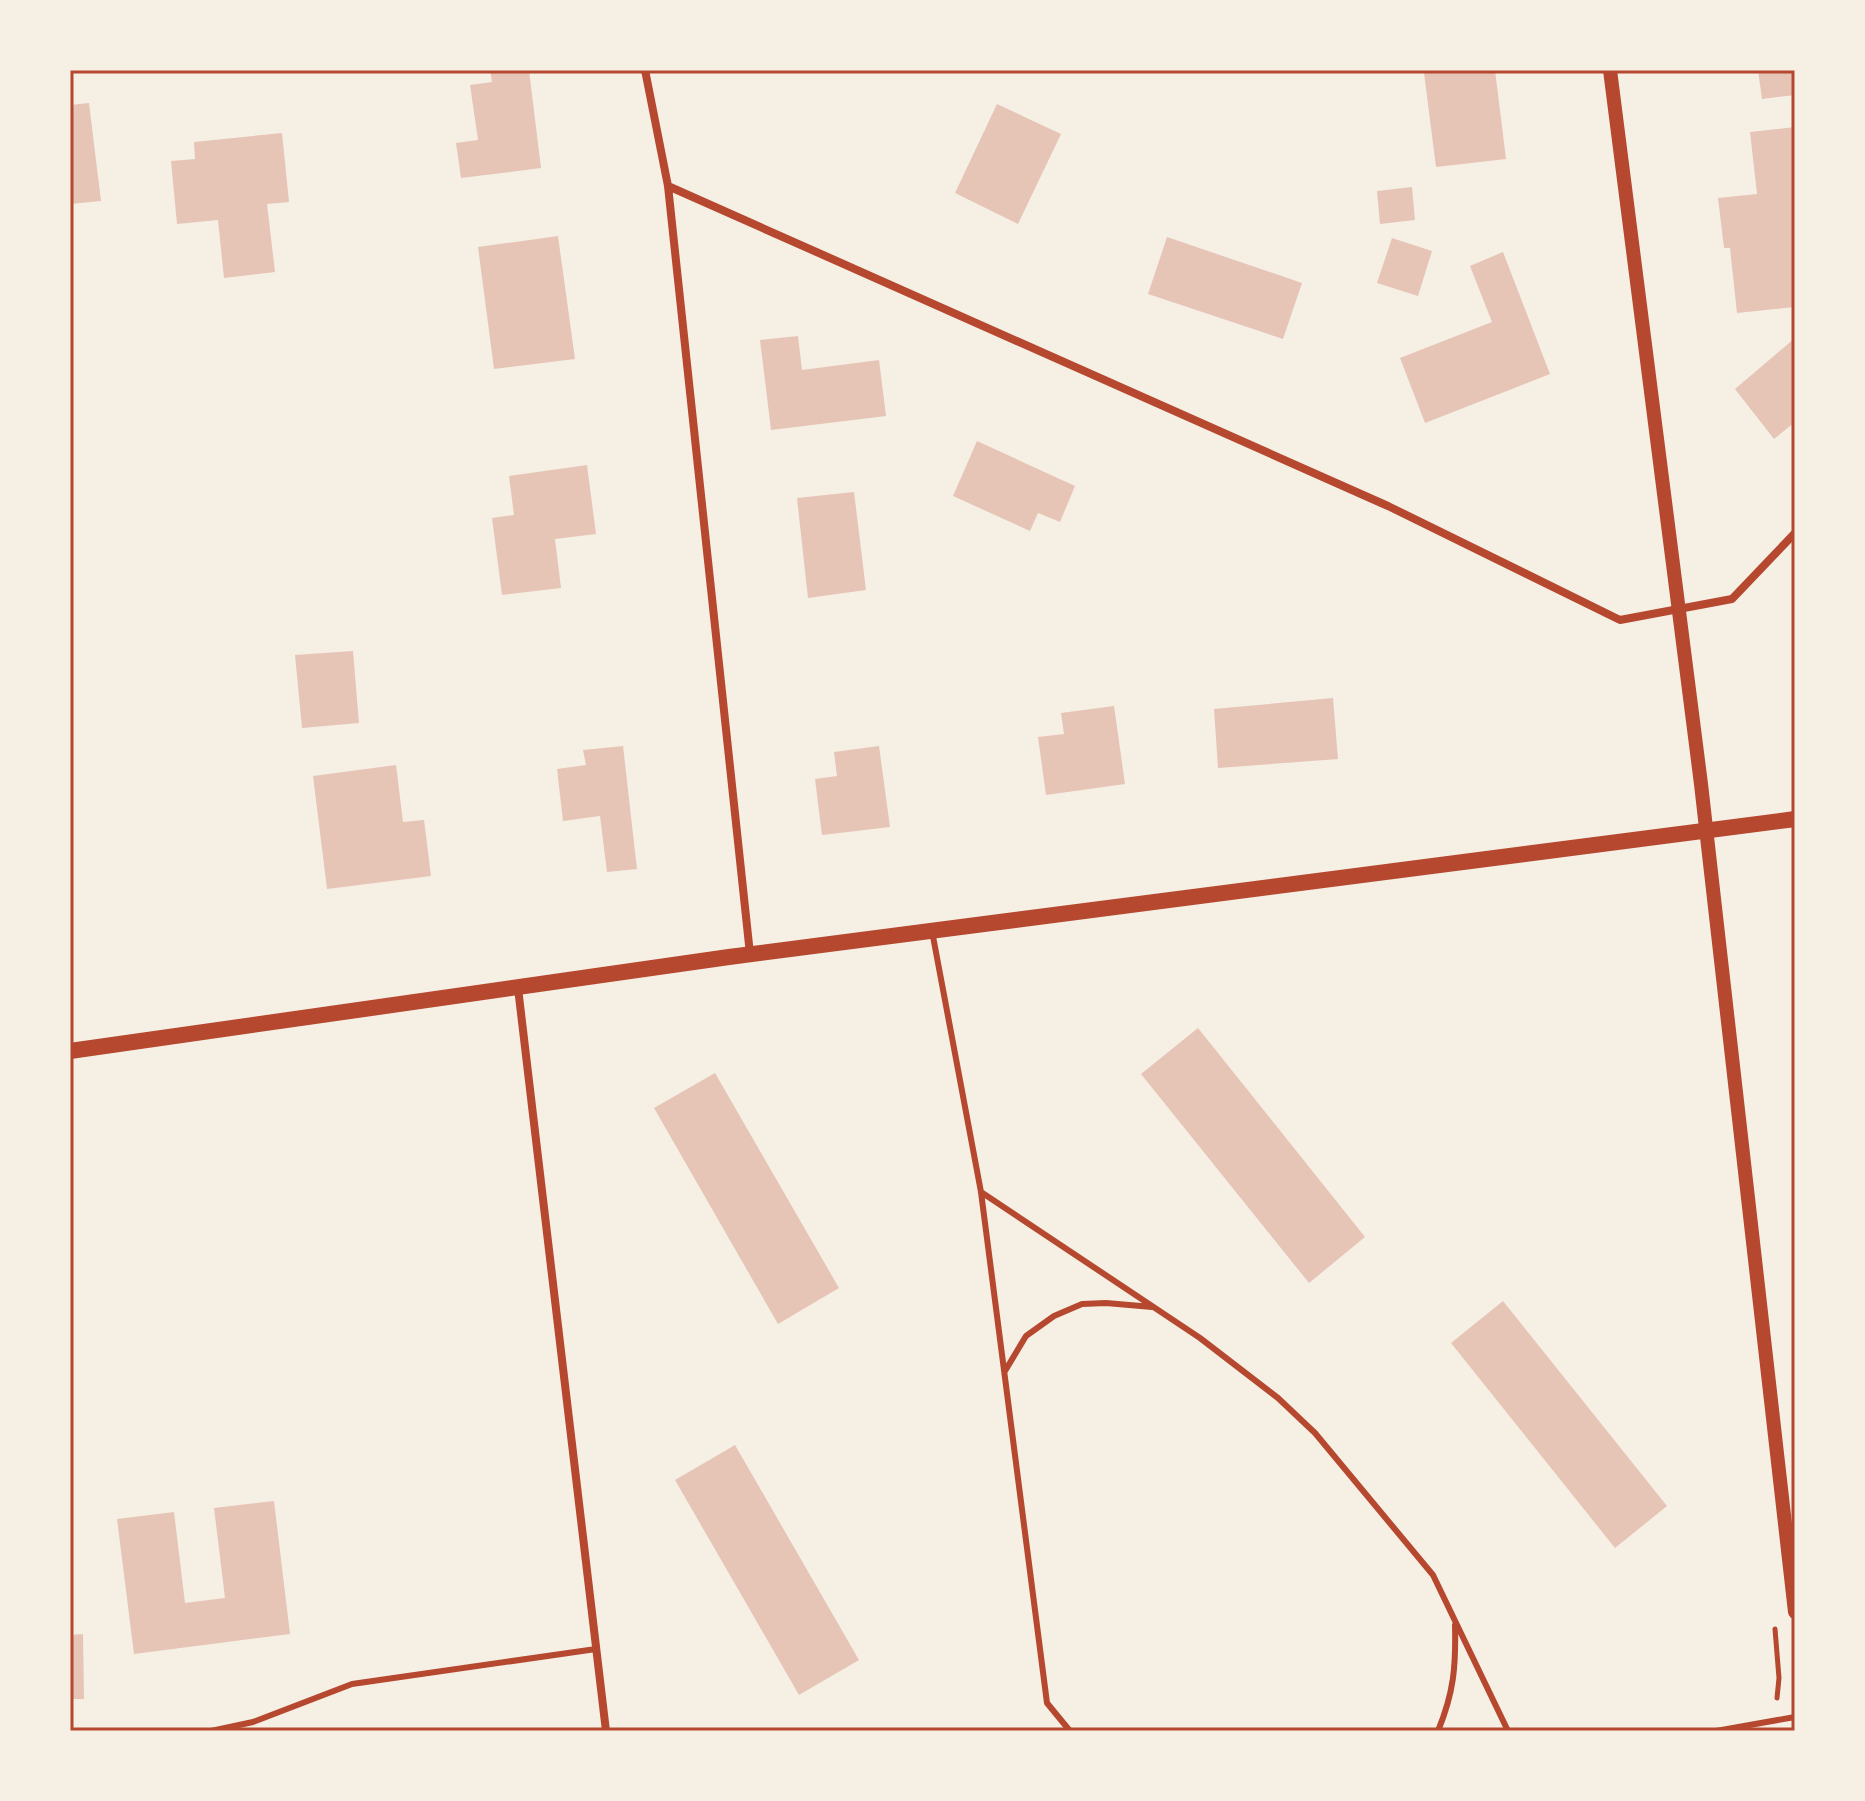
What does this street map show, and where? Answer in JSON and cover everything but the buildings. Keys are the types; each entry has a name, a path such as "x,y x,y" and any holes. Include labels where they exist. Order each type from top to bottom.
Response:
{"main road":[{"path":"70,1051 750,954 1795,819"}],"street":[{"path":"645,70 668,186 750,954"},
{"path":"1610,70 1707,832 1795,1612"},
{"path":"668,186 1388,506 1620,620 1732,599 1795,533"},
{"path":"518,988 606,1731"}],"lane":[{"path":"932,930 981,1192 1047,1703 1070,1731"},
{"path":"981,1192 1200,1338 1278,1398 1315,1433 1433,1575 1508,1731"},
{"path":"1005,1371 1026,1336 1054,1316 1082,1304 1155,1308"},
{"path":"1438,1731 1451,1699 1455,1620"},
{"path":"211,1731 253,1722 352,1684 596,1649"},
{"path":"1716,1731 1795,1717"}]}
